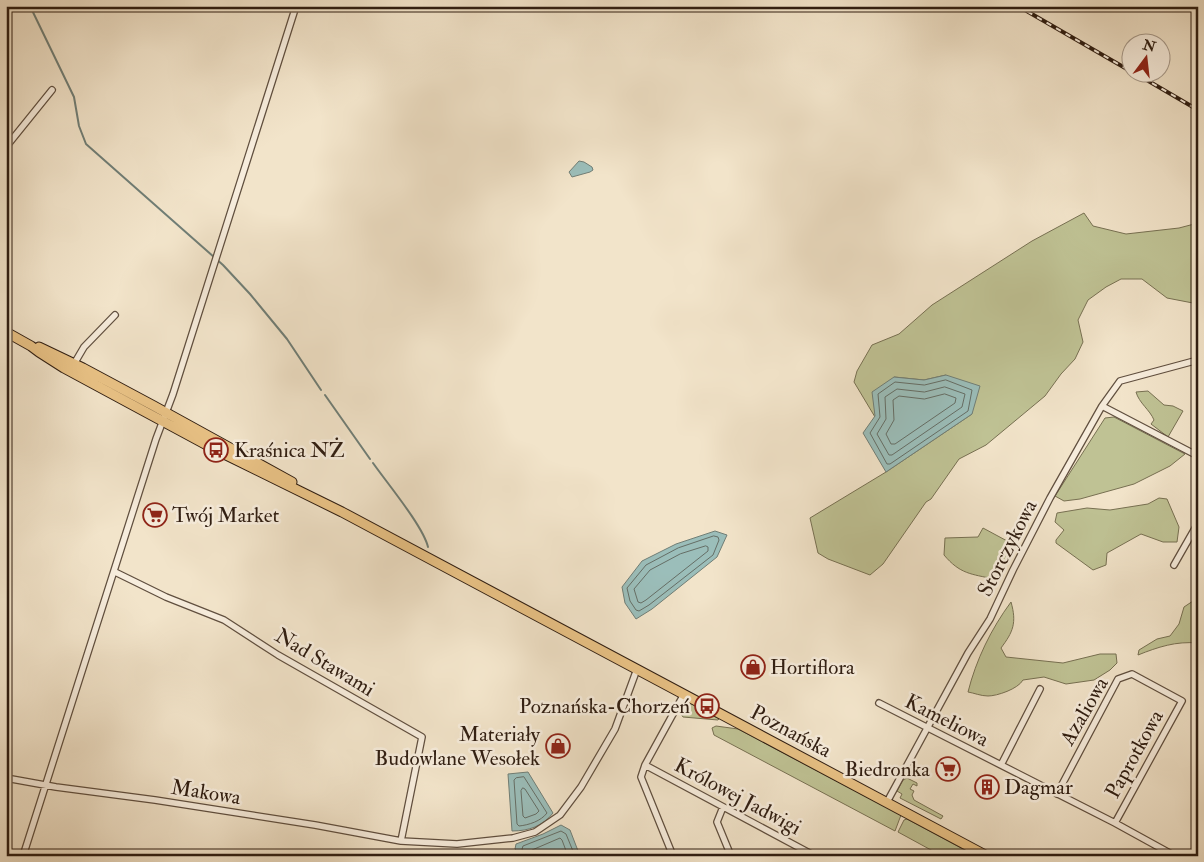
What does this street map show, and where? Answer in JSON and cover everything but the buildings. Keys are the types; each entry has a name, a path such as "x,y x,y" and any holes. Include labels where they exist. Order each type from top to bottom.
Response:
{"main road":[{"path":"6,332 64,368 164,416"},
{"path":"31,346 41,348 74,364 164,416"},
{"name":"Poznańska","path":"164,416 266,467 306,493 987,856"}],"street":[{"path":"23,856 296,6"},
{"path":"6,146 52,90"},
{"path":"74,364 84,347 115,315"},
{"name":"Storczykowa","path":"887,802 929,728 968,653 990,618 1050,498 1102,406 1120,380 1198,360"},
{"path":"1102,406 1198,455"},
{"path":"1174,565 1198,523"},
{"name":"Nad Stawami","path":"115,572 166,597 224,620 286,659 422,737 401,841"},
{"name":"Makowa","path":"6,778 322,826 401,841 457,844 512,838 534,832 554,820 581,787 600,757 622,713 637,669"},
{"name":"Azaliowa","path":"1057,794 1118,679 1132,674 1182,701"},
{"name":"Kameliowa","path":"1001,765 1040,689"},
{"path":"673,856 642,780 641,773 684,694"},
{"name":"Paprotkowa","path":"1115,823 1182,701"},
{"name":"Kameliowa","path":"879,703 1115,823 1175,856"},
{"name":"Królowej Jadwigi","path":"645,765 815,856"},
{"path":"723,806 717,822 731,856"},
{"path":"1192,856 1198,846"}],"green space":[{"path":"1084,213 1093,226 1126,234 1179,228 1198,223 1198,304 1167,298 1142,279 1121,279 1106,287 1088,300 1078,320 1083,342 1075,359 1045,396 986,445 959,459 931,499 926,502 883,564 870,575 828,559 818,553 810,518 886,472 972,414 946,375 924,380 894,377 875,417 854,382 857,371 872,345 899,334 932,305 1032,241"},
{"path":"1148,391 1164,405 1173,406 1183,411 1168,437 1151,424 1154,420 1136,392"},
{"path":"1114,417 1185,454 1170,466 1134,484 1080,499 1064,501 1055,496 1105,418"},
{"path":"1159,498 1167,499 1179,527 1177,542 1163,542 1141,534 1107,553 1106,565 1093,570 1056,543 1056,540 1064,530 1055,522 1057,513 1087,508 1110,510 1148,504"},
{"path":"983,528 1009,542 1010,547 1007,557 994,579 961,570 944,555 945,538 978,537"},
{"path":"1193,601 1198,603 1198,643 1167,645 1138,655 1139,650 1157,639 1170,636 1179,624 1184,607"},
{"path":"1011,602 1014,616 1013,627 1001,648 1006,657 1063,663 1100,654 1116,654 1117,663 1094,680 1066,684 1044,677 1023,680 1012,689 992,696 968,692 975,668 985,645"},
{"path":"685,704 692,704 719,719 683,717 679,711"},
{"path":"716,726 738,729 901,815 895,831 714,735 712,728"},
{"path":"907,778 917,783 917,786 913,784 910,789 914,791 912,795 914,800 943,816 941,819 900,798 902,794 897,791 903,780"},
{"path":"907,819 976,856 942,856 898,832 904,820"}],"water":[{"path":"579,161 592,167 593,170 572,177 569,172"},
{"path":"946,375 980,386 972,414 886,472 863,433 875,416 872,392 894,377 924,380"},
{"path":"715,531 727,535 717,557 652,609 636,619 625,603 622,587 642,561 676,544"},
{"path":"528,772 553,813 535,827 512,831 508,774"},
{"path":"561,825 570,830 580,856 521,856 515,849 516,844"}],"waterway":[{"path":"30,6 74,97 79,126 86,144 223,265 287,339 321,390"},
{"path":"325,395 370,459"},
{"path":"373,463 412,516 428,547"}],"railway":[{"path":"1018,6 1122,66"},
{"path":"1150,82 1198,110"}],"place":[{"name":"Kraśnica NŻ","path":"216,450"},
{"name":"Twój Market","path":"155,515"},
{"name":"Hortiflora","path":"753,667"},
{"name":"Poznańska-Chorzeń","path":"707,706"},
{"name":"Materiały Budowlane Wesołek","path":"558,746"},
{"name":"Biedronka","path":"948,769"},
{"name":"Dagmar","path":"987,787"}]}
